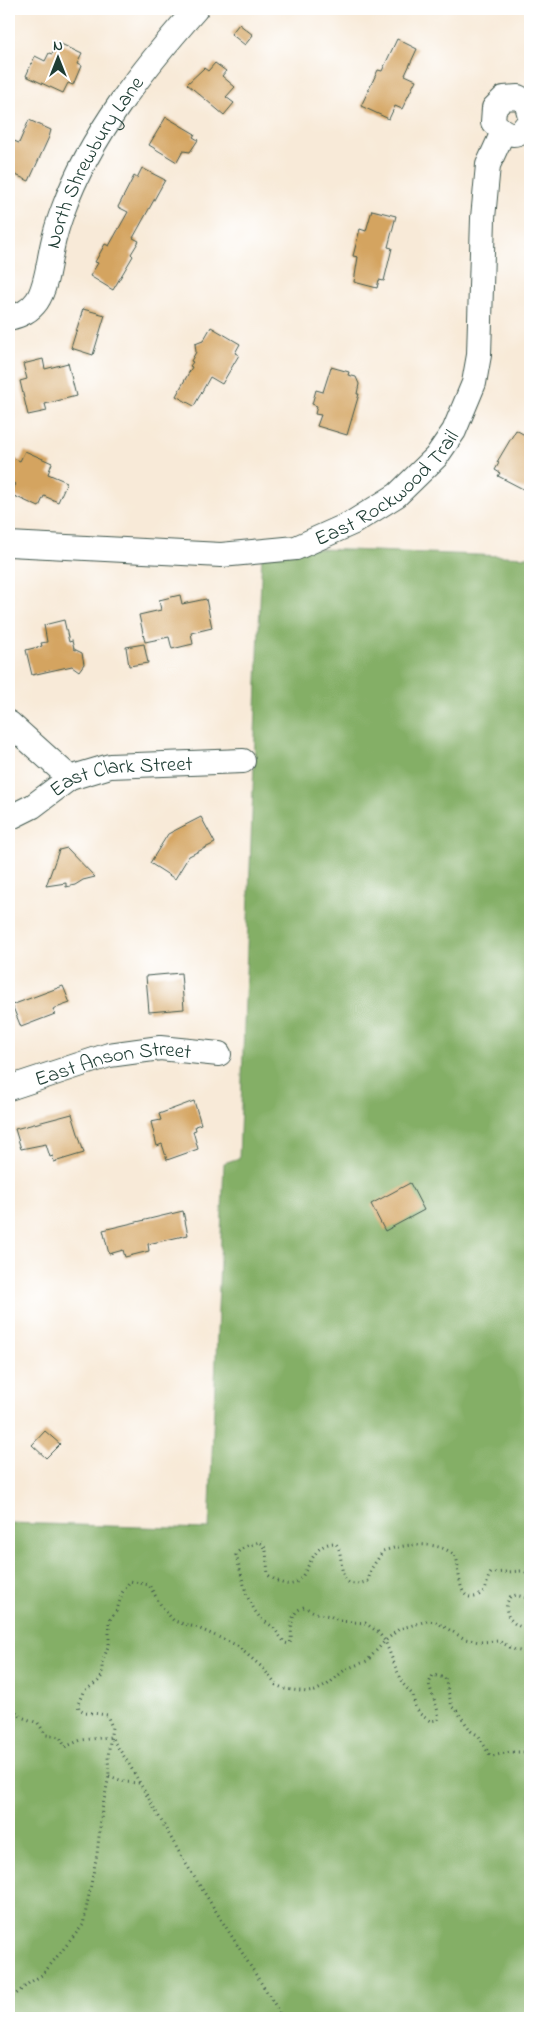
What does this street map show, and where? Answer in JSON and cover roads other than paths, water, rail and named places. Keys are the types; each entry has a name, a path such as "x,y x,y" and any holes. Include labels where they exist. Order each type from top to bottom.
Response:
{"street":[{"name":"North Shrewbury Lane","path":"9,318 20,315 30,309 38,300 55,235 68,197 96,140 153,57 196,9"},
{"path":"518,97 526,102 530,118 526,129 514,135 502,132 493,122 494,108 504,98 518,97"},
{"name":"East Rockwood Trail","path":"9,544 221,555 296,548 352,522 396,495 436,457 454,431 474,383 479,355 483,218 488,165 502,132"},
{"path":"9,724 70,778"},
{"name":"East Clark Street","path":"9,818 33,806 70,778 110,766 243,761"},
{"name":"East Anson Street","path":"9,1088 109,1055 160,1048 219,1054"}]}
